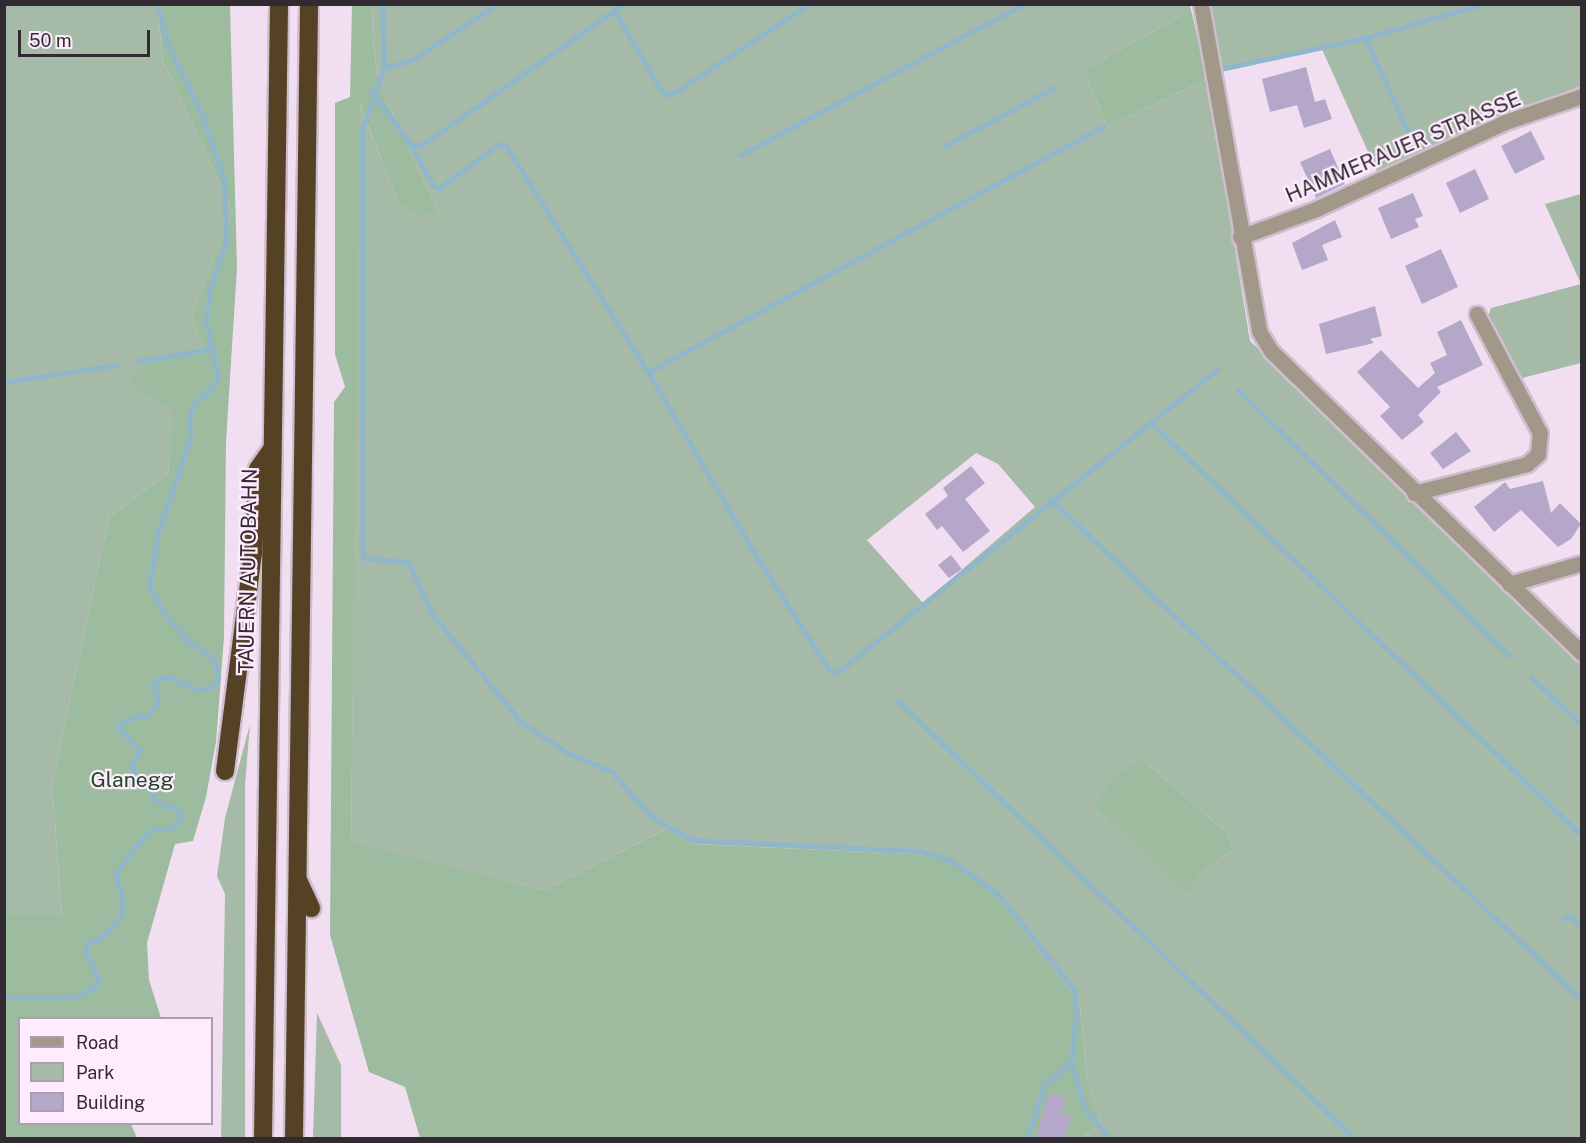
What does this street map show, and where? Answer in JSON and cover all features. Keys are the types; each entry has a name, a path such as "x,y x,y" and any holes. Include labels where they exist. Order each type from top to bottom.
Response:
{"highway":[{"name":"TAUERN AUTOBAHN","path":"263,1138 279,4"},
{"path":"294,1138 309,4"},
{"path":"225,771 253,553 258,469 272,449"},
{"path":"297,878 311,908"}],"street":[{"path":"1201,4 1240,237 1259,331 1271,351 1414,493 1581,653"},
{"name":"HAMMERAUER STRASSE","path":"1240,237 1316,209 1505,122 1581,96"},
{"path":"1414,493 1527,464 1538,454 1540,433 1477,314"},
{"path":"1509,584 1581,563"}],"green space":[{"path":"373,4 372,37 379,84 439,213 417,215 398,201 360,105 351,843 545,890 668,828 691,844 937,855 990,889 1080,1006 1087,1078 1101,1126 1080,1138 420,1138 405,1087 369,1072 330,935 334,402 345,387 335,354 335,103 350,97 352,5"},
{"path":"5,5 157,5 163,61 233,211 192,314 204,353 150,361 175,411 168,473 109,517 52,784 62,917 5,916"},
{"name":"Glanegg","path":"157,5 230,5 237,268 226,441 224,637 216,742 206,797 193,841 175,844 147,943 149,980 161,1017 18,1017 18,1125 131,1125 137,1138 5,1138 5,916 62,916 52,784 109,517 168,473 174,412 128,382 150,361 204,353 192,314 233,211 163,61"},
{"path":"373,5 1190,5 1191,10 1084,70 1107,127 1207,79 1250,341 1581,655 1581,1138 1080,1138 1101,1126 1087,1078 1080,1006 937,855 691,844 668,828 545,890 351,844 359,103 398,201 439,213 379,84 372,37","holes":["976,453 998,464 1035,507 923,603 867,540","1141,758 1228,834 1233,849 1200,874 1188,893 1093,806"]},
{"path":"1209,5 1581,5 1581,86 1378,174 1321,47 1221,72"},
{"path":"1191,10 1207,79 1107,127 1084,70"},
{"path":"1581,194 1581,284 1545,204"},
{"path":"1581,284 1581,363 1518,379 1488,317 1491,308"},
{"path":"250,724 245,786 245,1138 221,1138 225,894 217,876 225,818"},
{"path":"1141,758 1228,834 1233,849 1200,874 1188,894 1093,806 1118,775"},
{"path":"317,1013 341,1065 341,1138 313,1138"}],"building":[{"path":"1306,67 1315,102 1325,99 1332,119 1304,128 1297,105 1270,112 1262,79"},
{"path":"1531,131 1545,159 1515,174 1501,146"},
{"path":"1330,149 1345,184 1316,198 1300,162"},
{"path":"1475,169 1489,199 1460,213 1446,183"},
{"path":"1413,193 1423,216 1415,219 1419,227 1391,239 1378,208"},
{"path":"1335,220 1342,237 1322,245 1328,260 1302,270 1292,243"},
{"path":"1441,249 1458,287 1422,304 1405,266"},
{"path":"1375,306 1382,336 1370,339 1374,343 1326,354 1319,324"},
{"path":"1461,320 1483,365 1437,387 1441,392 1418,415 1424,422 1402,440 1380,416 1390,407 1357,372 1381,350 1418,388 1435,373 1430,363 1447,355 1437,332"},
{"path":"1456,432 1471,451 1443,469 1430,453"},
{"path":"971,466 985,483 965,499 990,531 963,552 942,526 937,530 925,514 948,496 943,488"},
{"path":"1543,481 1551,513 1560,503 1581,524 1571,539 1558,547 1521,510 1494,532 1474,507 1505,482 1510,489"},
{"path":"951,555 962,569 949,578 938,565"},
{"path":"1049,1093 1066,1098 1061,1114 1071,1117 1065,1138 1036,1138"}],"waterway":[{"path":"4,997 75,997 95,987 98,977 85,951 88,944 105,934 121,917 122,897 115,873 147,833 152,829 171,829 181,819 179,810 156,801 149,786 137,778 131,765 140,750 118,728 122,721 147,715 154,708 158,700 153,684 158,679 169,677 197,690 212,687 218,679 214,659 190,643 168,619 149,586 159,529 191,437 189,417 194,403 210,390 218,377 206,321 210,289 226,243 224,180 201,112 168,45 157,4"},
{"path":"382,4 384,68 362,130 363,558 408,562 432,614 522,723 568,753 612,772 652,817 692,840 920,851 950,860 998,894 1074,990 1076,1014 1071,1062 1084,1107 1109,1138"},
{"path":"384,68 412,60 497,4"},
{"path":"411,145 422,145 623,4"},
{"path":"614,10 662,92 671,95 809,4"},
{"path":"740,155 1024,4"},
{"path":"1225,68 1365,38 1483,4"},
{"path":"1365,38 1418,154"},
{"path":"945,146 1055,87"},
{"path":"372,92 411,145 433,185 439,188 499,144 506,146 648,372 754,553 829,670 838,672 1217,369"},
{"path":"648,372 1104,126"},
{"path":"138,361 212,349"},
{"path":"4,382 116,365"},
{"path":"1238,390 1510,656"},
{"path":"1151,423 1582,836"},
{"path":"1050,499 1582,1000"},
{"path":"1532,678 1582,725"},
{"path":"898,701 1354,1138"},
{"path":"1564,919 1570,916 1582,926"},
{"path":"1027,1138 1044,1086 1071,1062"}]}
